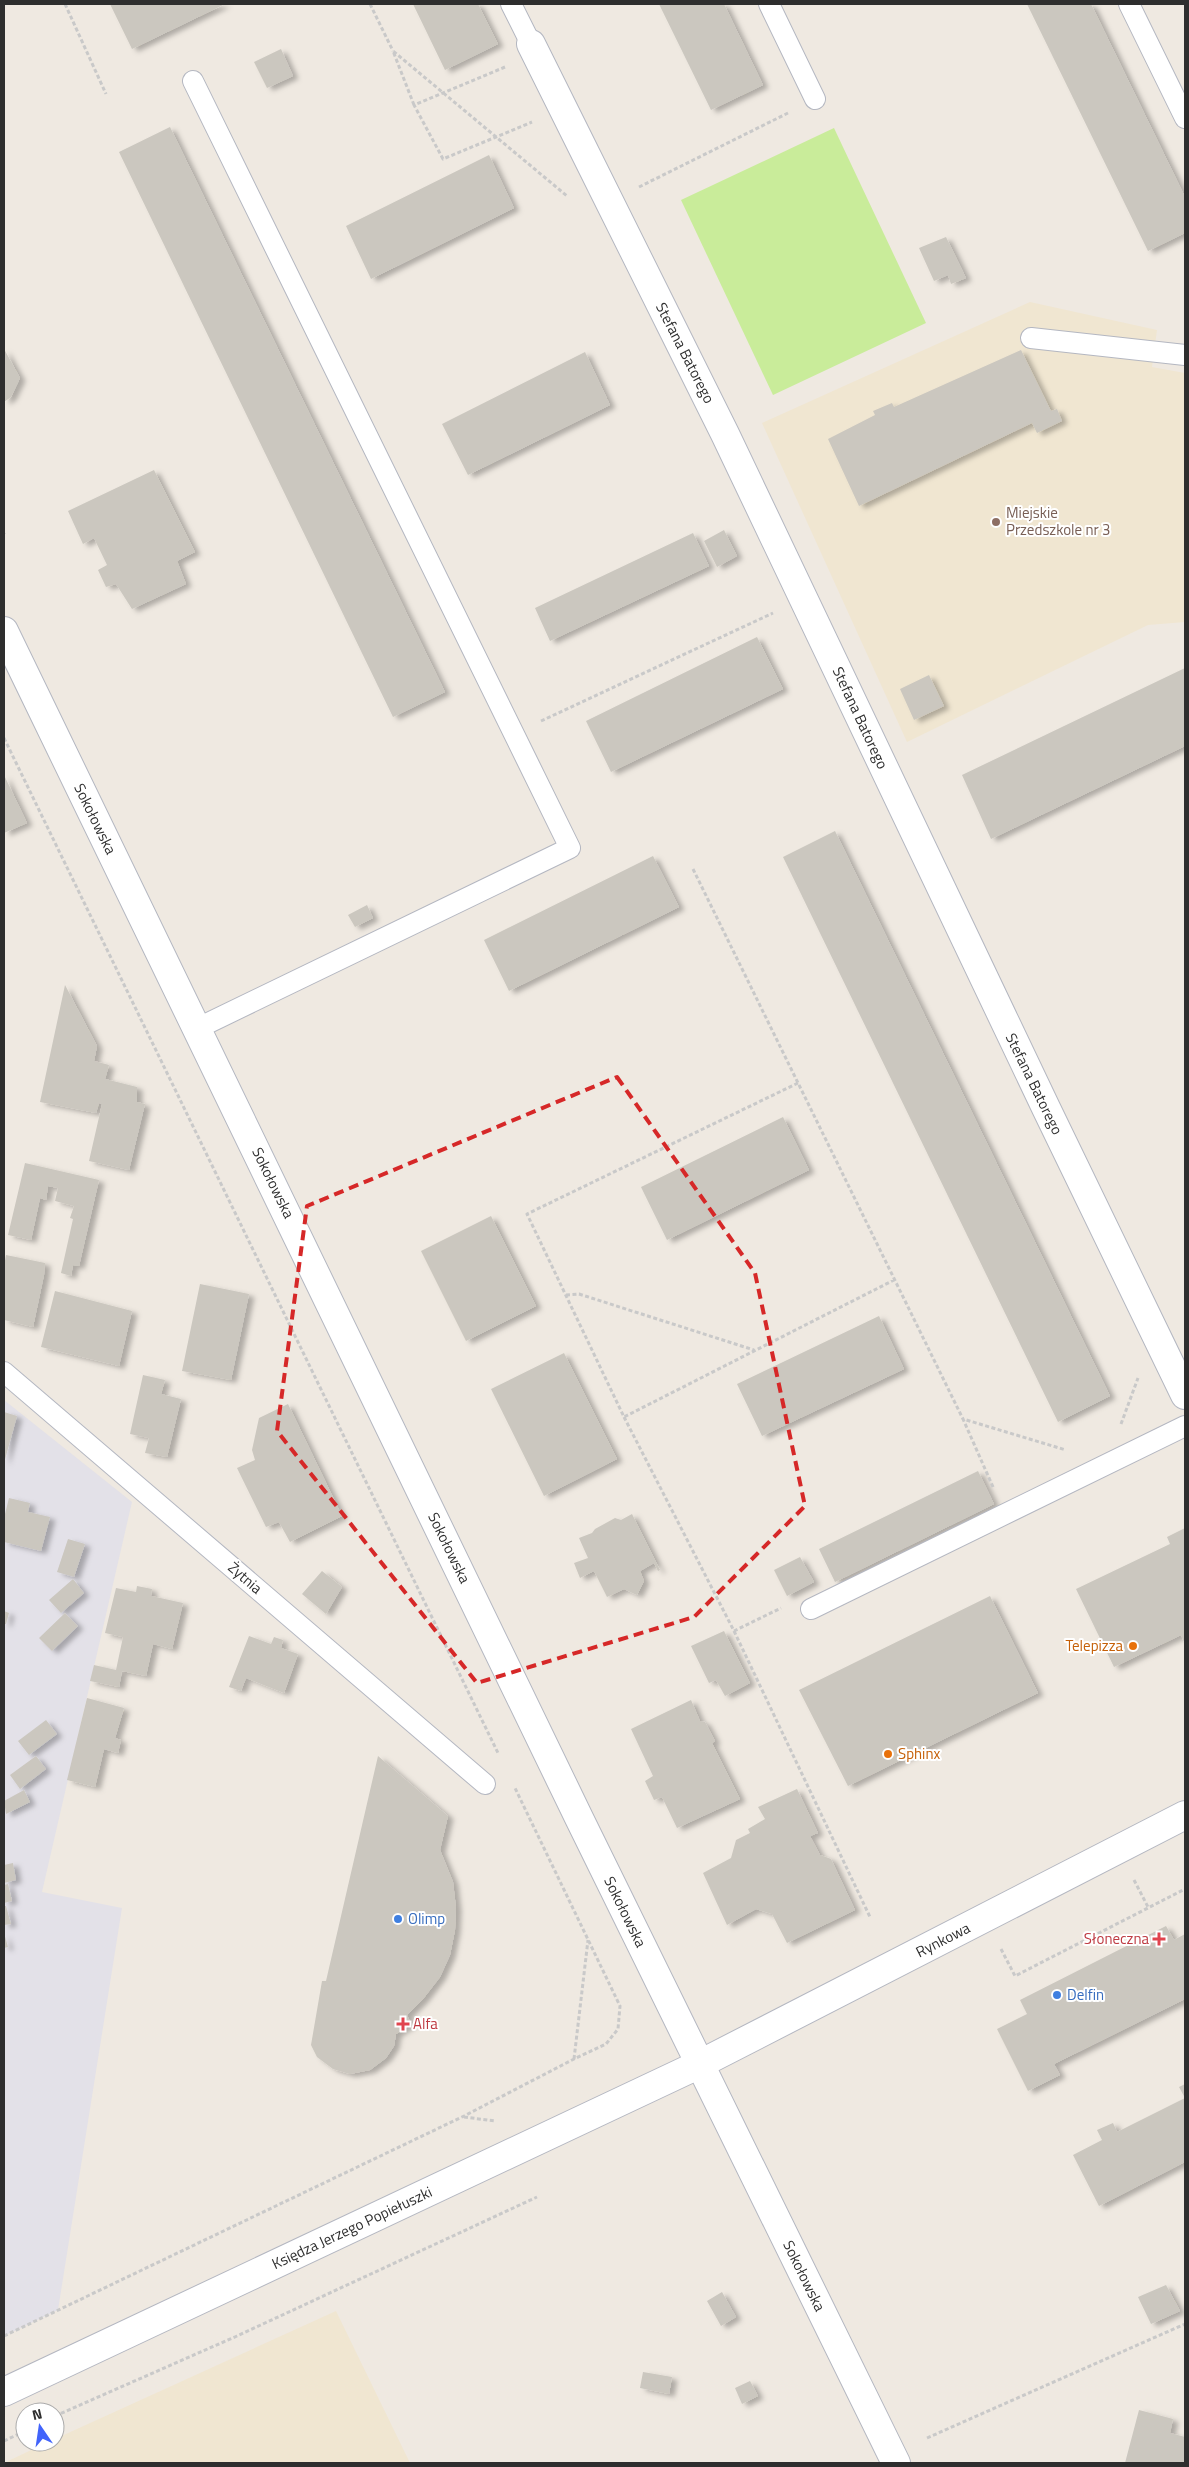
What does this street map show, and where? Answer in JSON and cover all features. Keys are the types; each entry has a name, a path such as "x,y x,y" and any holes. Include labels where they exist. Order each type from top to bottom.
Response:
{"street":[{"name":"Stefana Batorego","path":"531,44 725,434 1041,1099 1185,1395"},
{"name":"Sokołowska","path":"4,631 700,2064 896,2463"},
{"name":"Rynkowa","path":"700,2064 1185,1815"},
{"name":"Księdza Jerzego Popiełuszki","path":"4,2392 700,2064"}],"lane":[{"path":"511,4 531,44"},
{"path":"769,4 815,99"},
{"path":"1129,4 1185,118"},
{"path":"193,81 570,848 198,1028"},
{"path":"1030,338 1185,355"},
{"name":"Żytnia","path":"4,1372 485,1784"},
{"path":"811,1609 1185,1426"}],"path":[{"path":"65,4 106,94"},
{"path":"370,4 393,50 414,105 443,159 537,120"},
{"path":"393,50 573,202"},
{"path":"414,105 512,64"},
{"path":"609,202 815,99"},
{"path":"565,188 568,197"},
{"path":"513,734 774,612 770,604"},
{"path":"4,738 499,1754"},
{"path":"693,870 963,1419 1005,1514"},
{"path":"798,1083 527,1214 624,1417 734,1631 870,1917"},
{"path":"624,1417 894,1280"},
{"path":"566,1295 579,1294 755,1350"},
{"path":"1118,1431 1140,1373"},
{"path":"963,1419 1070,1451"},
{"path":"734,1631 804,1596 811,1609"},
{"path":"4,2336 464,2116 606,2044 618,2029 620,2006 512,1781"},
{"path":"1134,1880 1148,1907"},
{"path":"1001,1948 1015,1976 1185,1889"},
{"path":"574,2059 589,1939"},
{"path":"65,2412 237,2336 537,2197"},
{"path":"927,2438 1185,2324"}],"highlighted area":[{"path":"617,1077 755,1273 805,1506 694,1617 477,1683 277,1431 307,1206"}],"shaded area":[{"name":"Miejskie Przedszkole nr 3","path":"1030,302 1157,330 1152,367 1185,373 1185,622 1148,625 907,742 762,423"},
{"path":"4,1400 132,1502 42,1892 122,1908 58,2310 4,2336"},
{"path":"336,2311 410,2463 4,2463 27,2452 65,2452 65,2434"}],"green space":[{"path":"834,128 926,323 773,395 681,200"}],"building":[{"path":"110,4 225,4 132,49"},
{"path":"413,4 478,4 498,44 445,70"},
{"path":"659,4 724,4 763,85 711,110"},
{"path":"1027,4 1091,4 1185,197 1185,233 1148,251"},
{"path":"281,49 293,76 267,88 254,62"},
{"path":"170,127 445,692 393,717 119,152"},
{"path":"489,155 514,208 371,279 346,226"},
{"path":"946,237 966,278 951,284 948,275 934,281 919,248"},
{"path":"4,349 20,378 11,397 4,402"},
{"path":"1021,350 1051,411 1057,409 1062,421 1037,433 1032,423 859,506 828,439 875,415 873,411 892,403 894,407"},
{"path":"585,352 610,405 468,475 442,424"},
{"path":"154,470 195,552 177,561 186,584 132,609 116,584 106,587 98,570 107,565 94,538 83,544 68,511"},
{"path":"724,530 737,556 717,567 704,541"},
{"path":"693,533 709,566 550,641 535,608"},
{"path":"757,637 783,689 611,772 586,721"},
{"path":"1185,668 1185,746 991,839 962,775"},
{"path":"929,675 944,706 914,720 900,689"},
{"path":"4,775 27,823 4,833"},
{"path":"835,831 1110,1396 1058,1422 783,857"},
{"path":"653,856 679,907 509,991 484,940"},
{"path":"367,905 373,918 355,927 348,915"},
{"path":"65,985 97,1046 94,1061 109,1065 105,1079 137,1087 137,1102 145,1104 129,1170 89,1161 102,1104 99,1103 96,1113 40,1102"},
{"path":"783,1117 809,1170 667,1240 641,1187"},
{"path":"25,1163 99,1180 79,1266 73,1265 71,1276 61,1273 73,1219 70,1218 74,1206 55,1201 58,1188 48,1186 46,1200 40,1198 31,1240 8,1235"},
{"path":"491,1216 536,1306 466,1341 421,1251"},
{"path":"6,1255 45,1263 33,1327 4,1320 4,1266"},
{"path":"200,1284 249,1294 231,1380 182,1371"},
{"path":"55,1291 132,1311 119,1366 41,1347"},
{"path":"879,1316 904,1369 762,1436 737,1384"},
{"path":"564,1353 617,1459 544,1496 491,1389"},
{"path":"143,1375 165,1380 161,1394 181,1399 167,1457 145,1453 149,1438 130,1434"},
{"path":"288,1404 342,1516 290,1542 279,1522 266,1527 237,1468 255,1460 252,1450 259,1418"},
{"path":"4,1412 17,1416 4,1463"},
{"path":"978,1471 994,1504 835,1582 819,1549"},
{"path":"9,1498 30,1503 28,1512 50,1517 41,1551 4,1542 4,1518"},
{"path":"632,1514 660,1570 658,1571 654,1563 640,1571 644,1581 637,1595 624,1589 607,1597 594,1571 580,1578 574,1563 588,1558 579,1538 592,1533 595,1529 615,1518 621,1520"},
{"path":"1185,1528 1185,1644 1181,1635 1114,1667 1076,1589 1170,1544 1167,1537"},
{"path":"68,1539 85,1544 74,1577 57,1572"},
{"path":"800,1557 814,1582 787,1596 774,1570"},
{"path":"322,1571 342,1587 326,1614 302,1594"},
{"path":"73,1579 84,1593 61,1613 49,1600"},
{"path":"137,1586 152,1589 151,1596 183,1603 172,1649 153,1644 146,1676 122,1671 119,1687 90,1681 94,1665 116,1670 123,1637 105,1633 116,1588 136,1592"},
{"path":"990,1596 1038,1693 848,1786 799,1690"},
{"path":"4,1611 9,1613 6,1624 4,1624"},
{"path":"65,1613 78,1626 52,1651 39,1638"},
{"path":"724,1631 750,1683 725,1696 716,1680 709,1683 691,1646"},
{"path":"249,1636 271,1644 274,1637 283,1640 281,1648 298,1654 284,1693 246,1678 241,1691 229,1687"},
{"path":"87,1698 124,1708 115,1738 121,1740 118,1753 104,1749 95,1787 67,1780"},
{"path":"691,1700 700,1721 705,1722 715,1741 712,1743 740,1799 677,1828 662,1797 654,1800 645,1781 653,1776 631,1729"},
{"path":"46,1720 57,1734 29,1755 18,1741"},
{"path":"36,1756 46,1769 20,1789 10,1775"},
{"name":"Olimp","path":"378,1756 448,1816 440,1850 453,1882 456,1908 455,1930 450,1955 440,1977 423,1999 407,2015 411,2024 396,2034 394,2046 386,2058 370,2070 350,2074 333,2069 317,2057 311,2045 322,1981 326,1981"},
{"path":"797,1789 818,1833 810,1836 820,1855 831,1859 855,1910 787,1943 772,1914 756,1909 727,1925 703,1873 731,1858 736,1840 750,1833 748,1829 765,1819 758,1807"},
{"path":"24,1790 30,1802 6,1814 4,1801"},
{"path":"13,1863 16,1880 4,1883 4,1865"},
{"path":"8,1884 12,1901 4,1903 4,1885"},
{"path":"4,1906 6,1906 11,1924 4,1925"},
{"path":"1166,1926 1174,1940 1185,1934 1185,1999 1054,2064 1060,2075 1028,2091 997,2029 1027,2014 1020,2000"},
{"path":"4,1933 8,1947 4,1948"},
{"path":"1185,2084 1185,2098 1179,2087"},
{"path":"1185,2098 1185,2162 1099,2206 1073,2155 1102,2140 1097,2130 1113,2123 1117,2132"},
{"path":"1166,2285 1180,2311 1151,2324 1138,2297"},
{"path":"722,2292 736,2317 721,2326 707,2301"},
{"path":"643,2372 672,2377 669,2394 640,2388"},
{"path":"750,2381 758,2396 742,2404 735,2388"},
{"path":"1139,2410 1173,2419 1170,2433 1185,2437 1185,2463 1125,2463"}],"place":[{"name":"Miejskie Przedszkole nr 3","path":"996,522"},
{"name":"Telepizza","path":"1133,1646"},
{"name":"Sphinx","path":"888,1754"},
{"name":"Olimp","path":"398,1919"},
{"name":"Słoneczna","path":"1159,1939"},
{"name":"Delfin","path":"1057,1995"},
{"name":"Alfa","path":"403,2024"}]}
